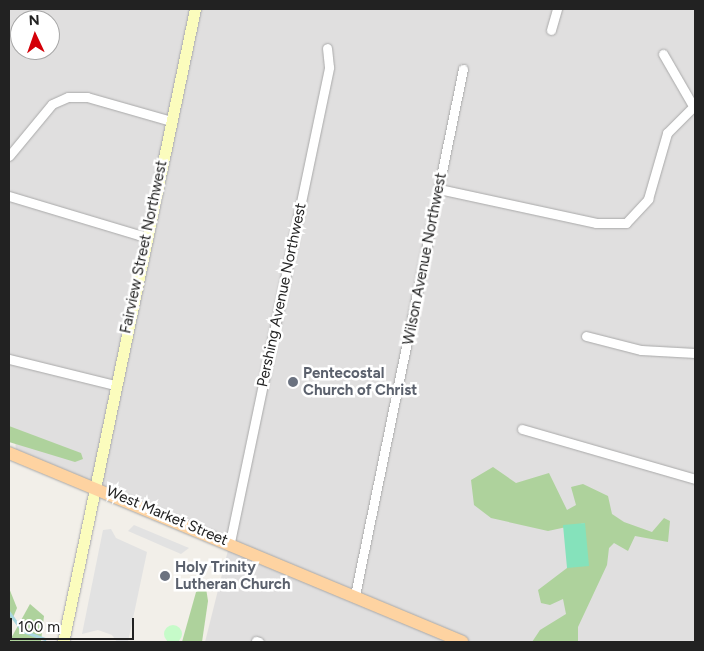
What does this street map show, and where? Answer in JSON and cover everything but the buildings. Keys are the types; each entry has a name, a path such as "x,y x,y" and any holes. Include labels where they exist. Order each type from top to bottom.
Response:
{"main road":[{"name":"West Market Street","path":"9,453 230,542 462,642"}],"street":[{"name":"Fairview Street Northwest","path":"63,642 115,385 195,9"},
{"path":"552,30 557,9"},
{"name":"Pershing Avenue Northwest","path":"230,542 329,67 327,48"},
{"path":"439,189 596,223 626,223 648,199 667,133 694,106 663,54"},
{"name":"Wilson Avenue Northwest","path":"355,595 463,70"},
{"path":"9,156 52,104 68,97 87,97 171,122"},
{"path":"9,196 146,237"},
{"path":"586,336 641,350 695,353"},
{"path":"9,359 115,385"},
{"path":"522,429 695,479"}],"shaded area":[{"path":"9,9 695,9 695,642 205,642 229,546 16,455 15,435 9,434"},
{"path":"320,375 328,378 331,386 328,394 320,397 312,394 309,386 312,378"},
{"path":"134,525 189,548 181,554 128,531"},
{"path":"111,529 116,538 147,552 128,642 117,642 112,635 98,630 82,634 103,530"}],"green space":[{"path":"9,426 81,453 83,459 75,462 9,442"},
{"path":"493,467 516,483 549,473 567,510 576,505 571,487 583,484 608,496 612,514 624,522 652,532 664,518 670,521 668,542 635,536 628,551 614,543 609,548 607,565 578,627 578,642 532,642 540,630 566,614 563,599 550,605 541,603 538,590 567,568 585,523 548,531 491,518 474,505 471,480"},
{"path":"585,523 589,566 567,568 563,525"},
{"path":"198,585 206,588 208,601 202,642 182,642"},
{"path":"9,588 17,608 9,627"},
{"path":"30,604 44,616 41,641 9,642"},
{"path":"173,625 179,628 182,634 179,640 173,643 167,640 164,634 167,628"}],"waterway":[{"path":"9,612 23,631 45,639"}],"place":[{"name":"Pentecostal Church of Christ","path":"293,382"},
{"name":"Holy Trinity Lutheran Church","path":"165,576"}]}
